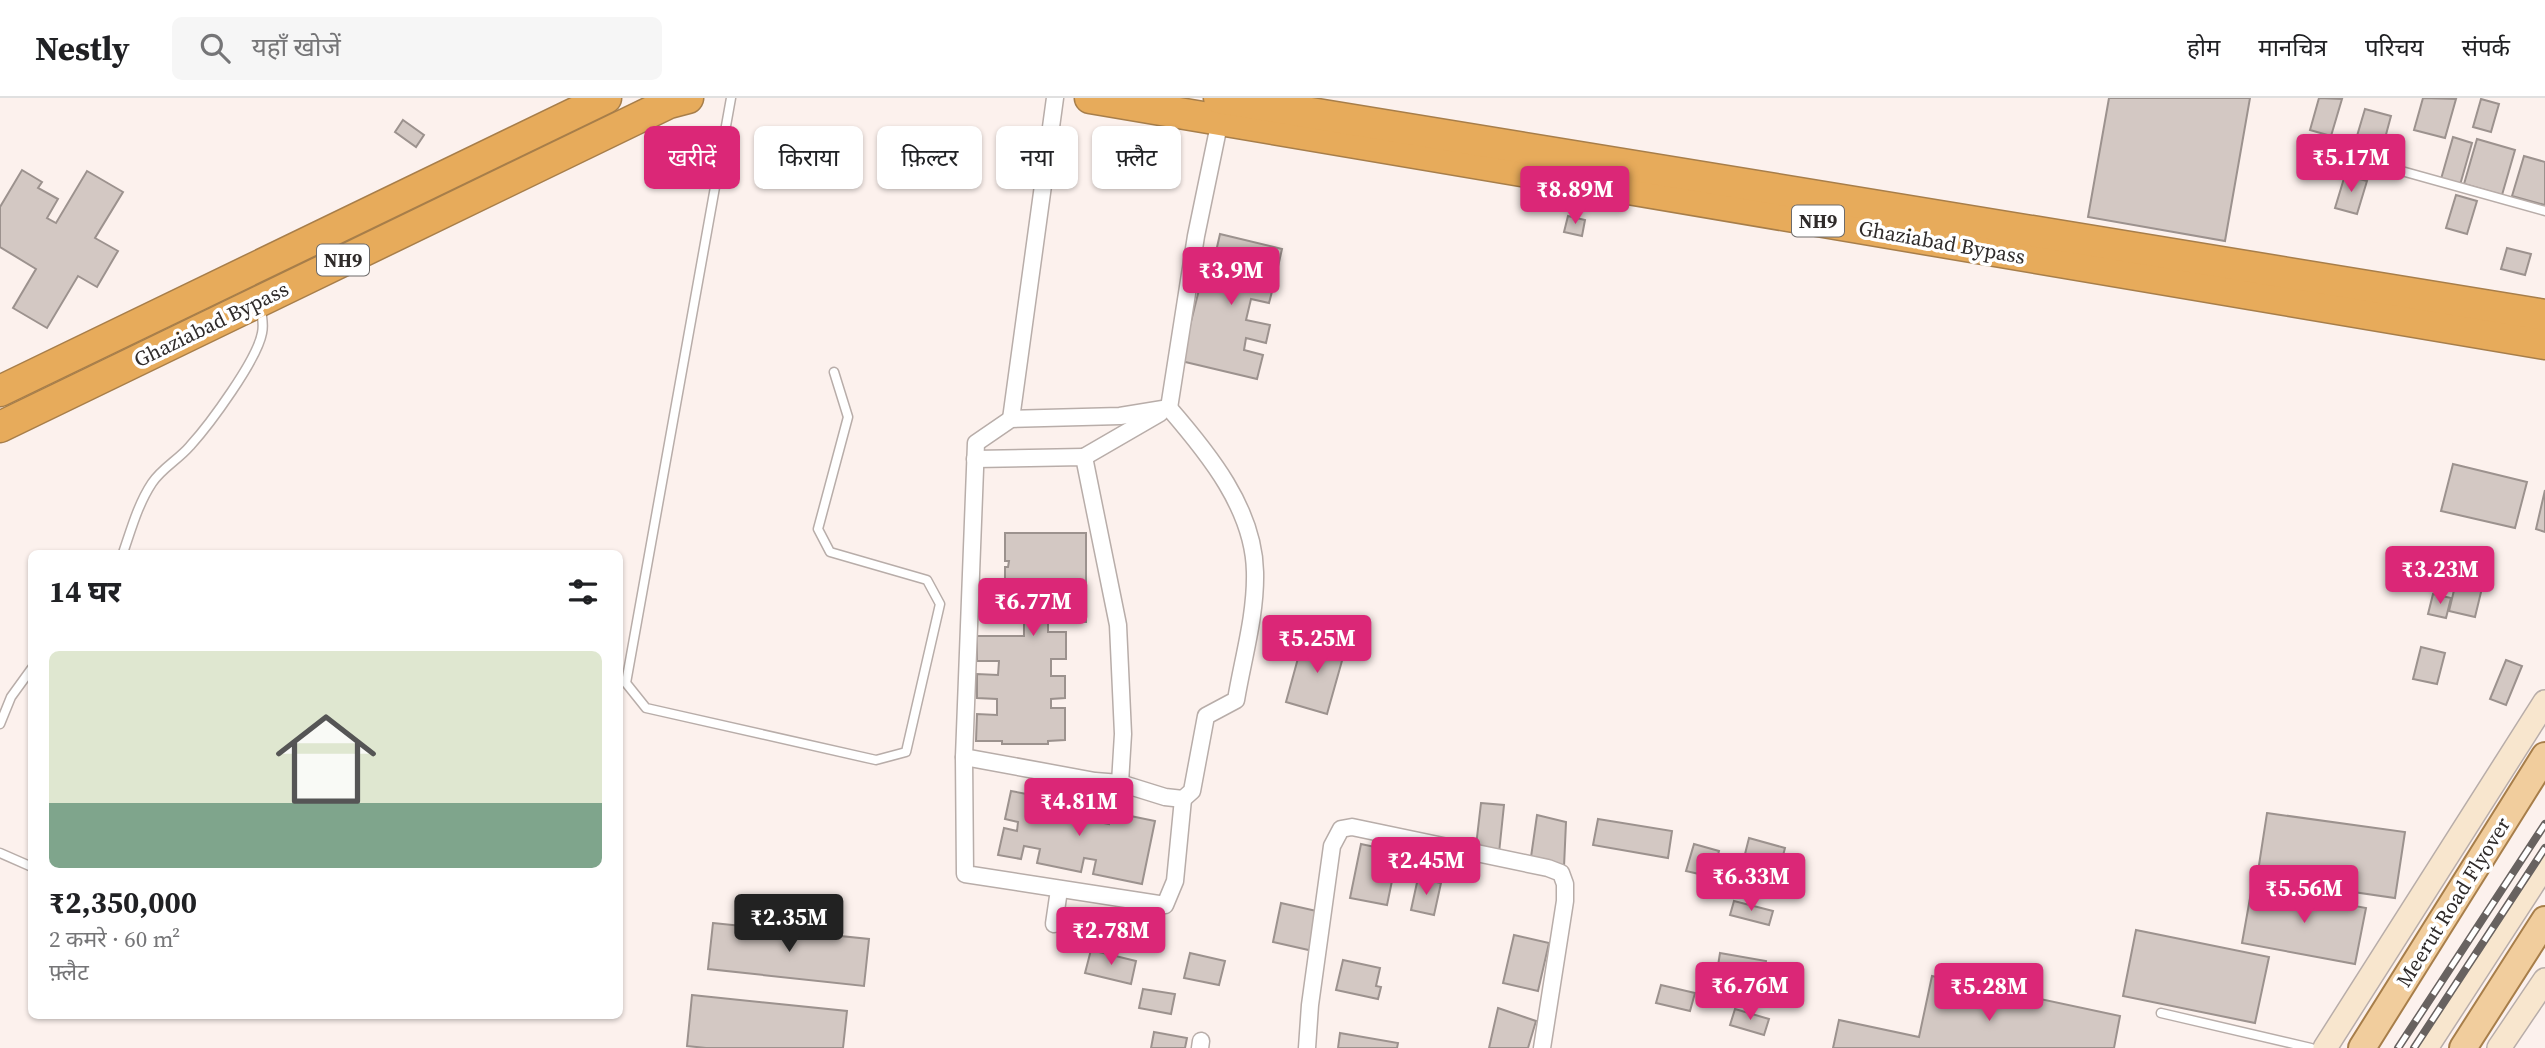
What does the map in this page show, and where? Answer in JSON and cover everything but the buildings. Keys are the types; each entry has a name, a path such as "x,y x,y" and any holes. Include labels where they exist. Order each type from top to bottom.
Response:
{"highway":[{"name":"Ghaziabad Bypass","path":"0,391 606,98"},
{"name":"Ghaziabad Bypass","path":"0,426 669,103 688,98"},
{"name":"Ghaziabad Bypass","path":"1090,98 1220,109 2545,315"},
{"name":"Ghaziabad Bypass","path":"1347,130 2545,344"}],"main road":[{"name":"Meerut Road Flyover","path":"2362,1048 2545,756"},
{"path":"2463,1048 2545,920"}],"street":[{"path":"1012,419 1055,98"},
{"path":"1168,408 1220,109"},
{"path":"1168,408 1203,447 1224,479 1250,539 1255,572 1254,602 1236,700 1206,716 1192,791 1183,799 1175,881 1165,905 965,874 964,757 976,443 1012,419 1120,416 1168,408"},
{"path":"975,459 1084,457 1168,408"},
{"path":"1084,457 1118,625 1123,734 1120,783"},
{"path":"2325,1048 2545,702"},
{"path":"964,757 1095,782 1120,783 1165,797 1183,799"},
{"path":"1307,1048 1310,1005 1332,846 1341,829 1352,827 1561,873 1565,884 1565,901 1542,1048"},
{"path":"2426,1048 2545,865"},
{"path":"1054,924 1059,890"},
{"path":"2499,1048 2545,980"}],"lane":[{"path":"731,98 626,682 646,708 876,760 906,752 940,604 927,580 830,552 818,529 848,416 834,372"},
{"path":"2334,156 2398,170 2545,211"},
{"path":"124,550 138,509 151,484 190,446 255,356 263,320 258,300"},
{"path":"0,724 11,697 28,674"},
{"path":"0,853 28,865"},
{"path":"2161,1013 2311,1048"}],"railway":[{"path":"2398,1048 2545,824"},
{"path":"2414,1048 2545,848"}]}
